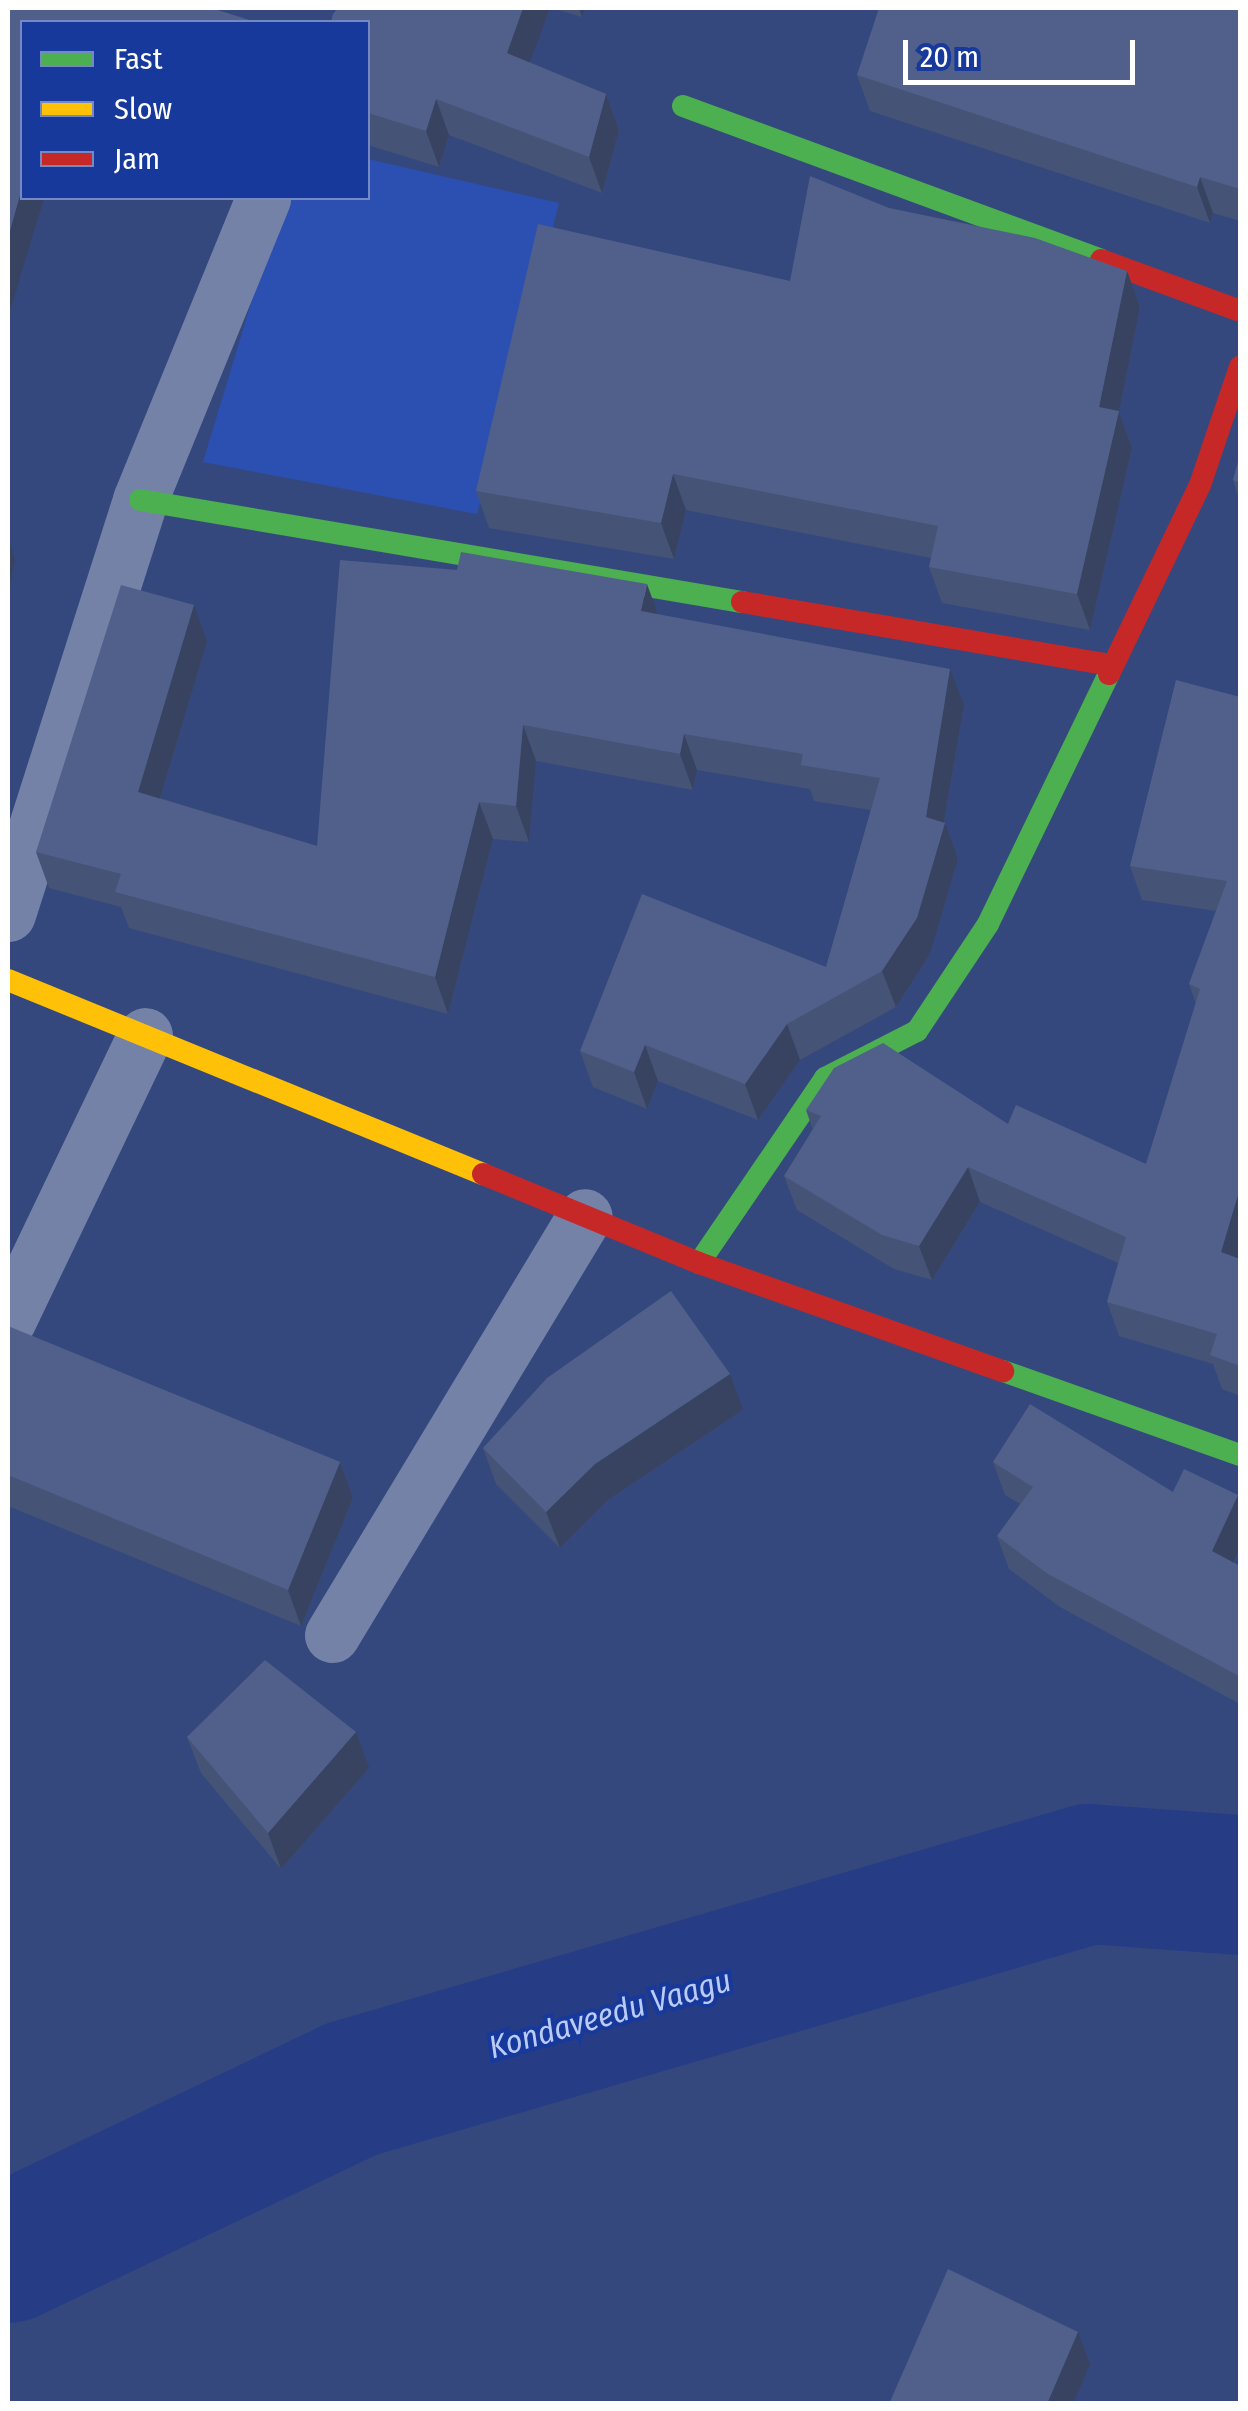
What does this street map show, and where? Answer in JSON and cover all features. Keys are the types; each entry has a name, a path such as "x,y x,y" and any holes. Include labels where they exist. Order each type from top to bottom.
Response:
{"street":[{"path":"683,106 1240,311"},
{"path":"8,914 140,500 262,200"},
{"path":"699,1263 824,1078 917,1031 988,924 1200,484 1240,367"},
{"path":"140,500 1110,665"},
{"path":"8,980 699,1263 1240,1455"},
{"path":"8,1321 145,1035"},
{"path":"332,1635 585,1216"}],"shaded area":[{"path":"370,159 559,203 477,514 203,462 282,200 370,200"}],"building":[{"path":"8,8 211,8 250,20 20,20 20,195 8,238"},
{"path":"338,8 523,8 507,53 606,94 589,157 436,99 426,131 370,114 370,20 332,20"},
{"path":"879,8 1240,8 1240,189 1200,177 1197,187 857,75"},
{"path":"810,176 889,208 1035,238 1127,271 1099,407 1119,411 1077,594 929,567 938,526 673,474 661,523 476,491 538,224 790,281"},
{"path":"1240,455 1240,483 1233,480"},
{"path":"461,552 647,584 641,611 950,669 926,817 945,823 917,918 882,971 787,1024 745,1084 645,1045 634,1072 580,1051 642,894 826,967 880,778 801,765 803,754 684,734 680,754 523,725 516,806 479,802 435,977 115,892 121,874 36,852 121,585 194,605 138,792 317,846 340,560 457,570"},
{"path":"1176,680 1240,697 1240,1188 1221,1252 1240,1259 1240,1366 1210,1355 1217,1334 1107,1302 1126,1237 968,1167 919,1246 882,1235 784,1176 821,1116 806,1110 834,1068 883,1043 1008,1124 1016,1105 1146,1164 1200,989 1189,984 1227,881 1130,866"},
{"path":"671,1291 730,1374 595,1464 546,1512 483,1448 547,1378"},
{"path":"8,1326 340,1462 288,1590 8,1475"},
{"path":"1030,1404 1173,1492 1184,1469 1238,1495 1212,1551 1240,1566 1239,1676 1048,1574 997,1536 1033,1487 993,1462"},
{"path":"265,1660 356,1732 268,1833 187,1737"},
{"path":"948,2269 1078,2332 1047,2404 889,2404"}],"waterway":[{"name":"Kondaveedu Vaagu","path":"8,2253 352,2089 1089,1874 1240,1885"}],"traffic: fast":[{"path":"683,106 1101,260"},
{"path":"140,500 742,602"},
{"path":"699,1263 825,1078 917,1031 988,924 1109,674"},
{"path":"1003,1371 1240,1455"}],"traffic: slow":[{"path":"8,980 483,1174"}],"traffic: jam":[{"path":"1101,260 1240,311"},
{"path":"1109,674 1200,485 1240,367"},
{"path":"742,602 1110,665"},
{"path":"483,1174 699,1263 1003,1371"}]}
